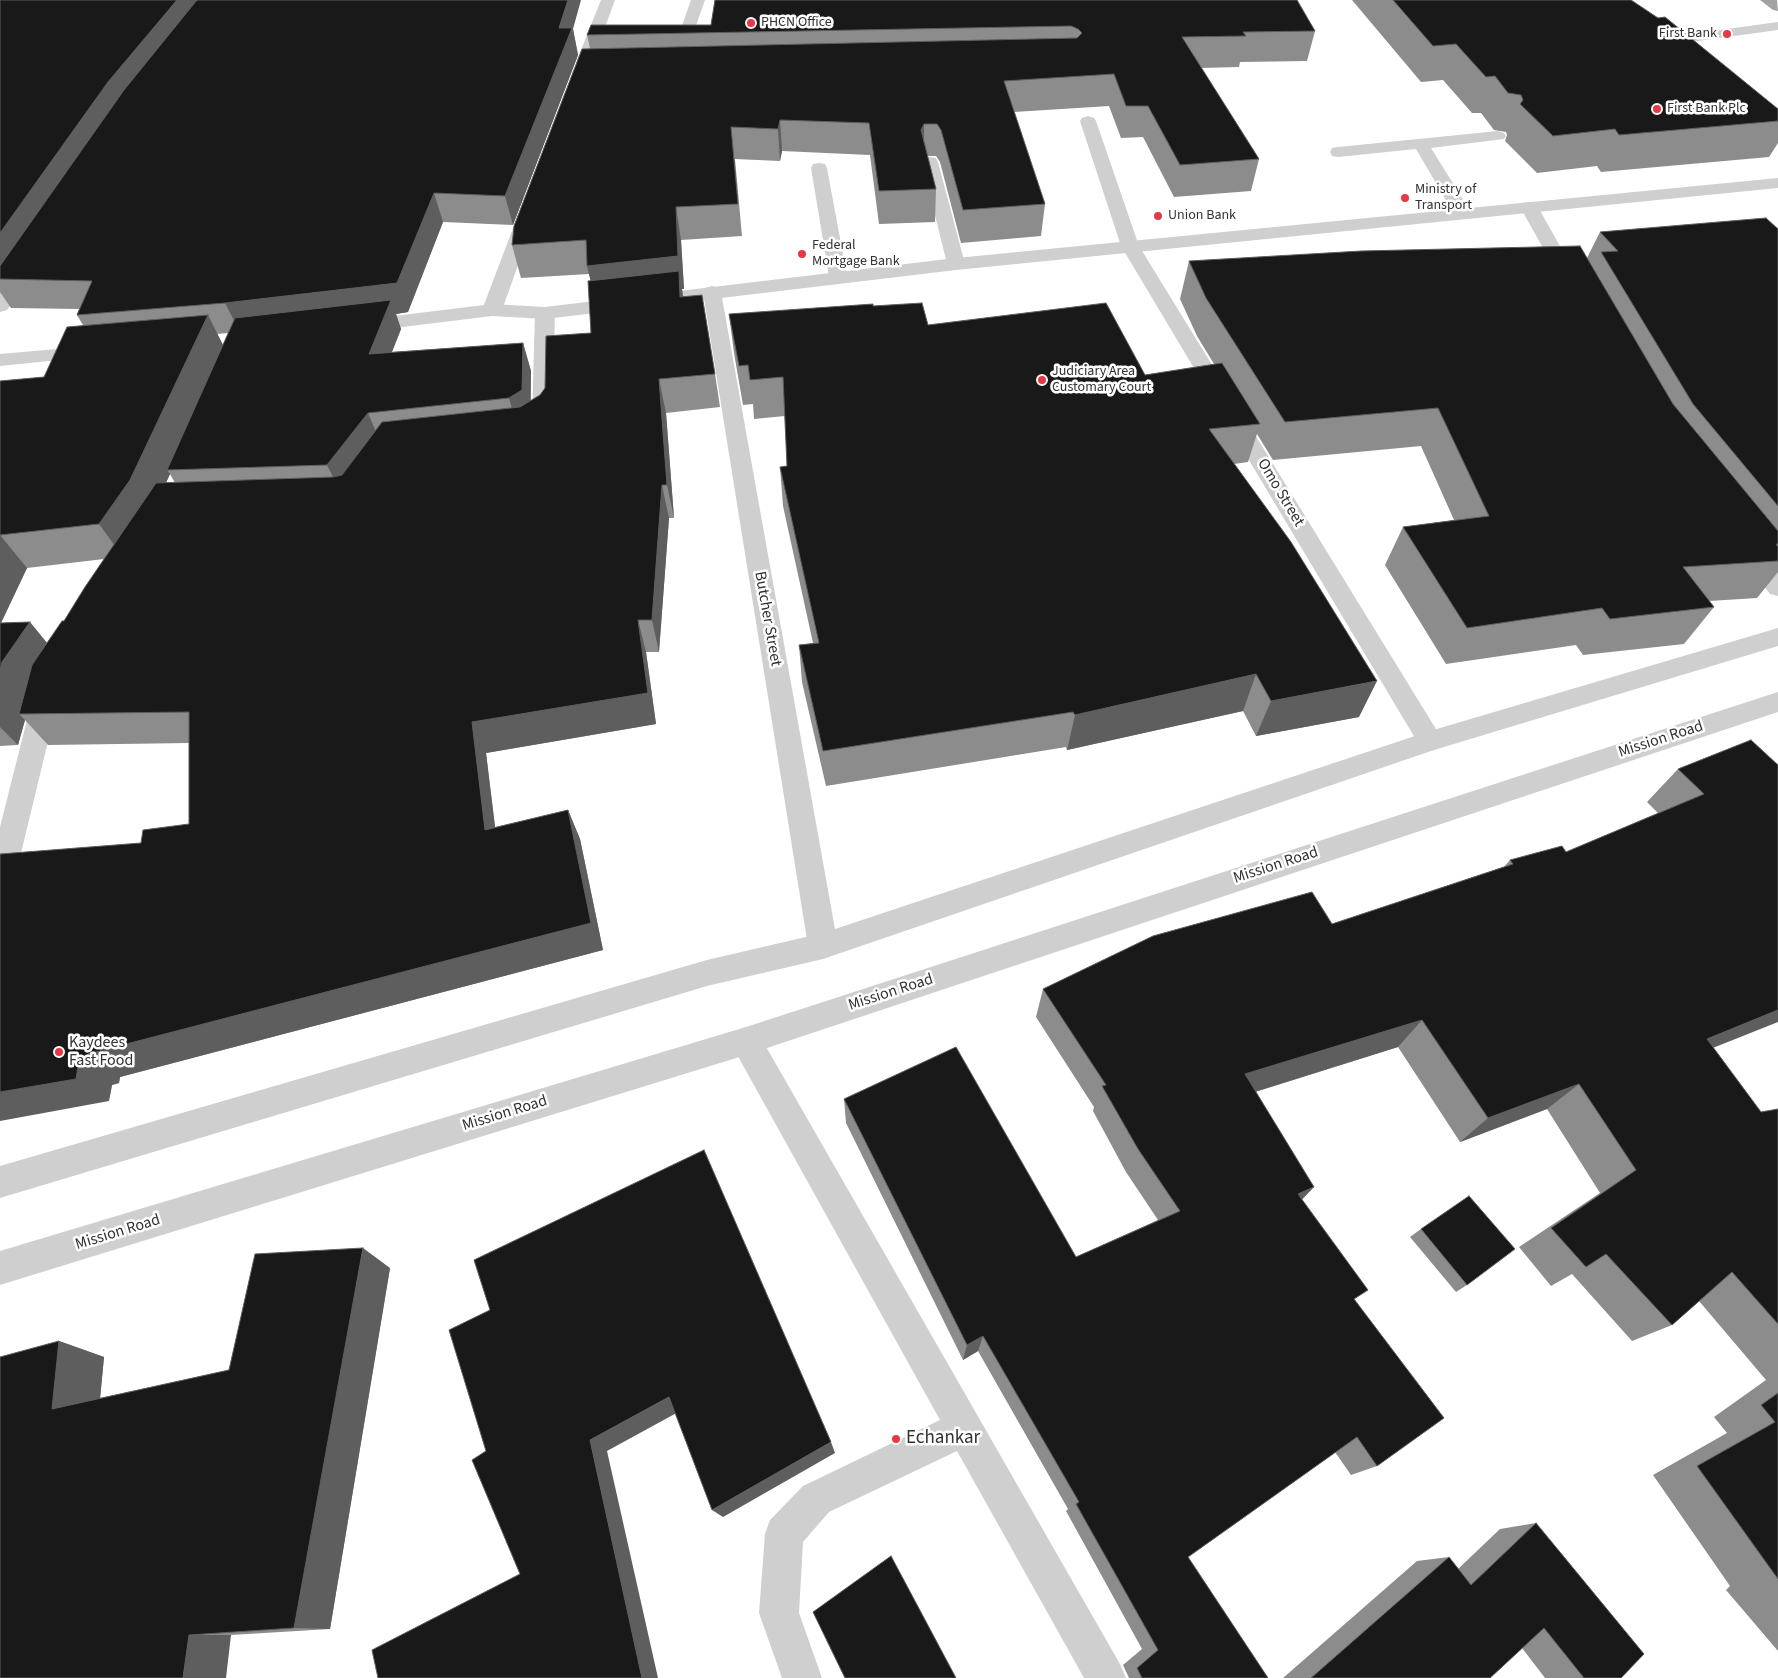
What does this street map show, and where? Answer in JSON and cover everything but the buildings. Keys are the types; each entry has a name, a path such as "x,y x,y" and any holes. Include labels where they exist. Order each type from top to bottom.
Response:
{"highway":[{"path":"1767,0 1778,6"}],"street":[{"path":"585,73 608,0"},
{"path":"685,37 698,0"},
{"path":"1637,34 1655,42 1778,26"},
{"path":"1669,41 1685,52"},
{"name":"Omo Street","path":"1088,121 1130,246 1430,741"},
{"path":"1338,152 1498,136"},
{"path":"1421,144 1463,214"},
{"path":"930,162 956,264"},
{"path":"819,168 838,276"},
{"path":"346,328 492,310 544,313 838,276 1778,183"},
{"path":"492,310 532,200"},
{"path":"1529,207 1578,294"},
{"path":"0,306 32,258"},
{"name":"Butcher Street","path":"712,292 822,946"},
{"path":"523,434 542,422 544,313"},
{"path":"0,360 106,351"},
{"path":"1735,534 1778,588"},
{"path":"0,1182 707,973 822,946 1430,741 1778,637"},
{"path":"0,882 46,694 57,678"},
{"name":"Mission Road","path":"0,1268 746,1041 1778,702"},
{"path":"746,1041 1106,1678"},
{"path":"802,1678 780,1612 784,1534 816,1499 965,1428"}],"place":[{"name":"PHCN Office","path":"751,23"},
{"name":"First Bank","path":"1727,34"},
{"name":"First Bank Plc","path":"1657,109"},
{"name":"Ministry of Transport","path":"1405,198"},
{"name":"Union Bank","path":"1158,216"},
{"name":"Federal Mortgage Bank","path":"802,254"},
{"name":"Judiciary Area Customary Court","path":"1042,380"},
{"name":"Kaydees Fast Food","path":"59,1052"},
{"name":"Echankar","path":"896,1439"}]}
